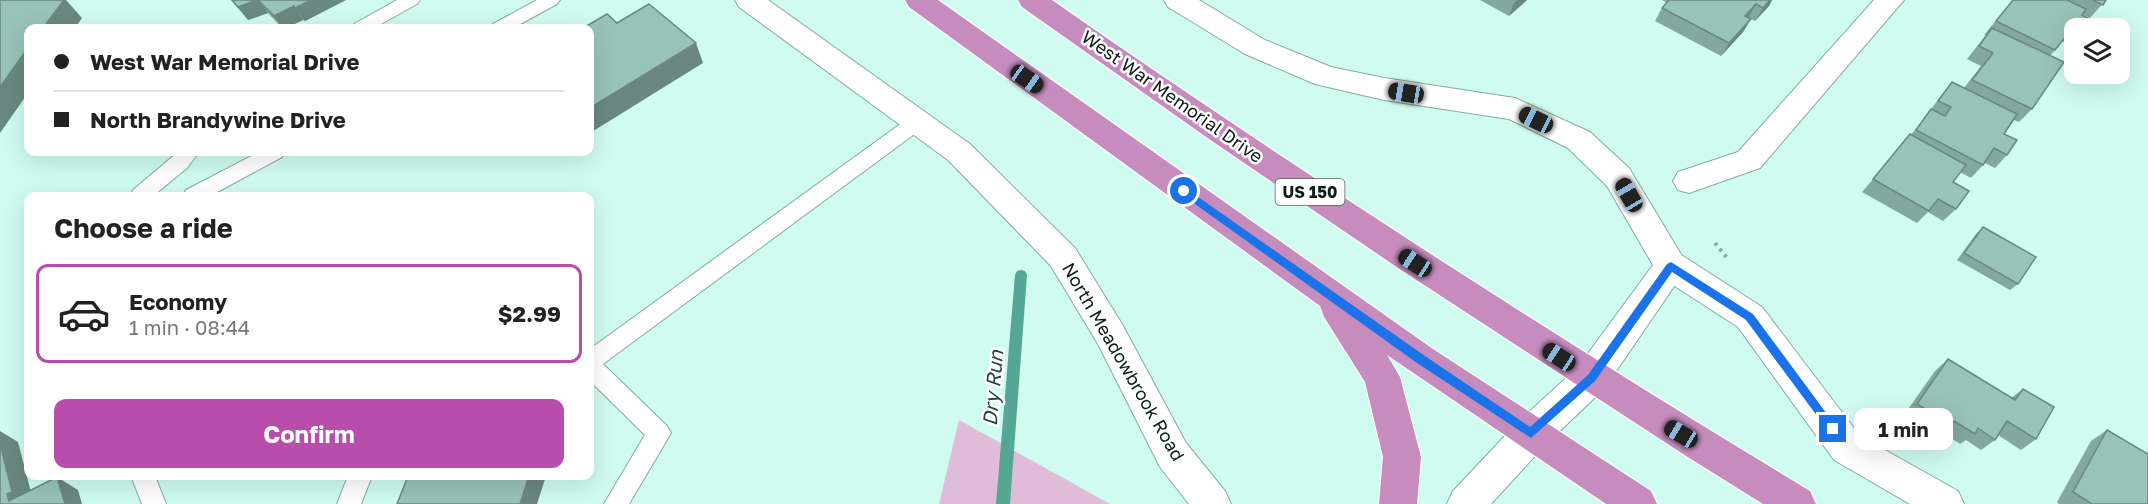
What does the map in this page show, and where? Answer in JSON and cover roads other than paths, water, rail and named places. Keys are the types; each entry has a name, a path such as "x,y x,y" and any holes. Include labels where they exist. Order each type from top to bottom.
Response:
{"highway":[{"path":"919,0 1327,293 1531,434 1638,504"},
{"name":"West War Memorial Drive","path":"1032,0 1245,149 1591,378 1797,504"},
{"path":"1327,293 1382,377 1402,457 1398,504"}],"street":[{"name":"North Meadowbrook Road","path":"749,0 959,152 1063,257 1110,334 1173,455 1212,504"},
{"path":"1178,0 1254,47 1325,76 1384,89 1515,109 1579,140 1618,177 1671,266 1749,317 1847,448 1945,504"},
{"path":"1689,181 1749,160 1890,0"},
{"path":"1466,504 1531,434 1591,378 1671,266"}],"lane":[{"path":"367,24 411,0"},
{"path":"506,24 551,0"},
{"path":"594,358 917,122"},
{"path":"145,192 186,156"},
{"path":"200,192 268,156"},
{"path":"594,371 659,433 616,504"},
{"path":"145,480 154,504"},
{"path":"349,504 358,480"}],"waterway":[{"name":"Dry Run","path":"1003,504 1021,275"}]}
